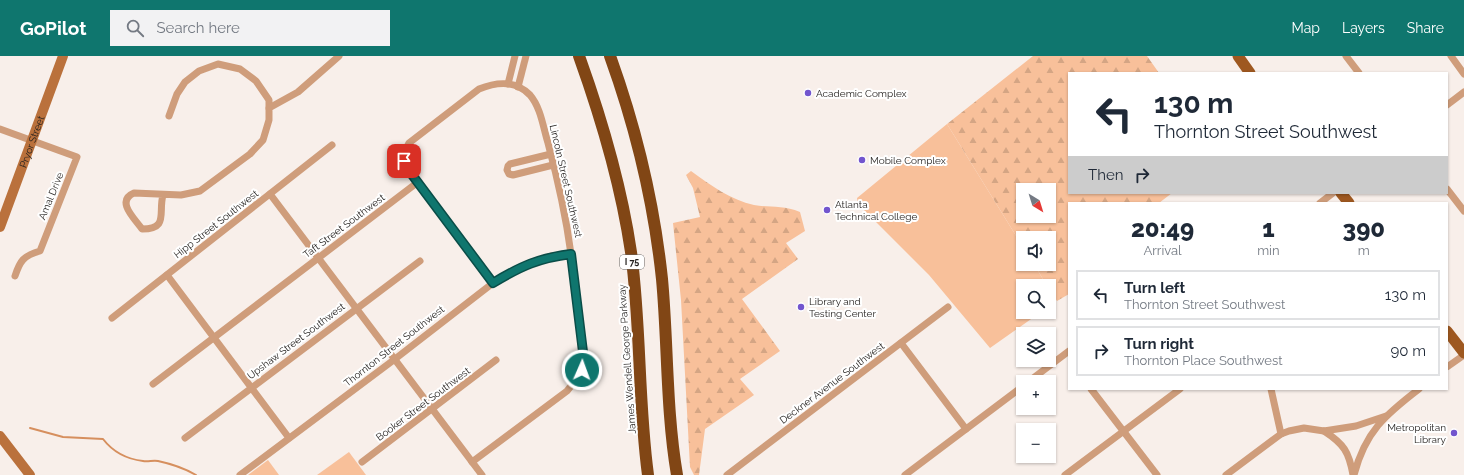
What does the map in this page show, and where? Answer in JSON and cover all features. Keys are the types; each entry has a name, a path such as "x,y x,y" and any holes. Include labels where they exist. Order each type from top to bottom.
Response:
{"highway":[{"name":"James Wendell George Parkway","path":"579,56 609,146 624,208 631,253 635,294 643,424 648,475"},
{"name":"I 75","path":"610,56 636,136 646,178 655,228 662,281 668,390 677,475"}],"main road":[{"name":"Pryor Street","path":"0,227 63,56"},
{"path":"1238,56 1249,72"},
{"path":"1342,194 1348,202"},
{"path":"1448,332 1464,354"},
{"path":"0,436 30,475"}],"street":[{"path":"269,108 298,92 339,56"},
{"path":"493,283 407,168 404,161 405,151 410,143 479,89 492,84 508,84 516,56"},
{"path":"518,87 526,56"},
{"path":"1346,56 1358,72"},
{"path":"1451,56 1464,74"},
{"path":"163,195 162,217 158,226 153,229 142,229 125,204 126,199 130,194 181,195 200,191 250,154 263,140 269,120 269,100 256,81 240,69 218,64 199,71 185,82 177,94 169,116"},
{"name":"Lincoln Street Southwest","path":"472,462 567,391 579,376 584,360 571,254 551,154 538,106 529,95 518,87 508,84"},
{"path":"1448,104 1464,92"},
{"path":"0,129 32,141"},
{"name":"Amal Drive","path":"15,276 20,262 27,256 40,251 78,156 32,141"},
{"name":"Hipp Street Southwest","path":"112,318 332,145"},
{"path":"551,154 510,164 507,170 513,175 553,164"},
{"name":"Taft Street Southwest","path":"153,384 418,182"},
{"path":"1448,190 1464,211"},
{"path":"270,194 482,475"},
{"path":"1321,202 1332,194"},
{"name":"Thornton Street Southwest","path":"240,475 395,359 493,283 532,262 551,256 571,254"},
{"name":"Upshaw Street Southwest","path":"184,438 420,261"},
{"path":"167,275 290,438"},
{"name":"Deckner Avenue Southwest","path":"727,475 948,307"},
{"path":"902,343 966,429"},
{"path":"1448,367 1464,354"},
{"path":"1038,375 1068,355"},
{"name":"Booker Street Southwest","path":"362,462 433,410 496,360"},
{"path":"1092,390 1157,475"},
{"path":"1065,475 1179,390"},
{"path":"1271,390 1281,434"},
{"path":"1354,475 1364,445 1374,430 1386,416 1418,390"},
{"path":"905,475 1016,391"},
{"path":"1226,475 1281,434 1289,431 1304,428 1324,431 1356,426 1386,416"},
{"path":"1324,431 1336,439 1345,448 1351,461 1354,475"}],"green space":[{"path":"1033,56 1147,56 1158,72 1068,72 1068,194 1171,194 1160,202 1068,202 1068,295 1057,301 1056,279 1043,279 1038,271 1056,271 1056,231 1016,231 1016,236 947,124"},
{"path":"947,124 1016,236 1016,271 1038,271 1043,279 1016,279 1016,319 1031,319 1020,327 1016,327 1016,330 990,348 929,275 858,204 857,198"},
{"path":"691,171 713,187 737,200 754,205 782,208 800,212 805,231 786,243 798,259 742,299 780,351 740,379 754,395 705,429 699,475 694,475 690,467 681,300 673,223 700,217 693,188 686,175"},
{"path":"349,452 366,475 317,475"},
{"path":"268,460 279,475 248,475"}],"waterway":[{"path":"30,428 63,437 103,439 111,448 126,457 137,460 168,463 196,475"}],"place":[{"name":"Academic Complex","path":"808,93"},
{"name":"Mobile Complex","path":"862,160"},
{"name":"Atlanta Technical College","path":"827,210"},
{"name":"Library and Testing Center","path":"801,307"},
{"name":"Metropolitan Library","path":"1454,433"}],"route":[{"path":"404,161 407,168 493,283 532,262 551,256 571,254 584,360 582,370"}]}
